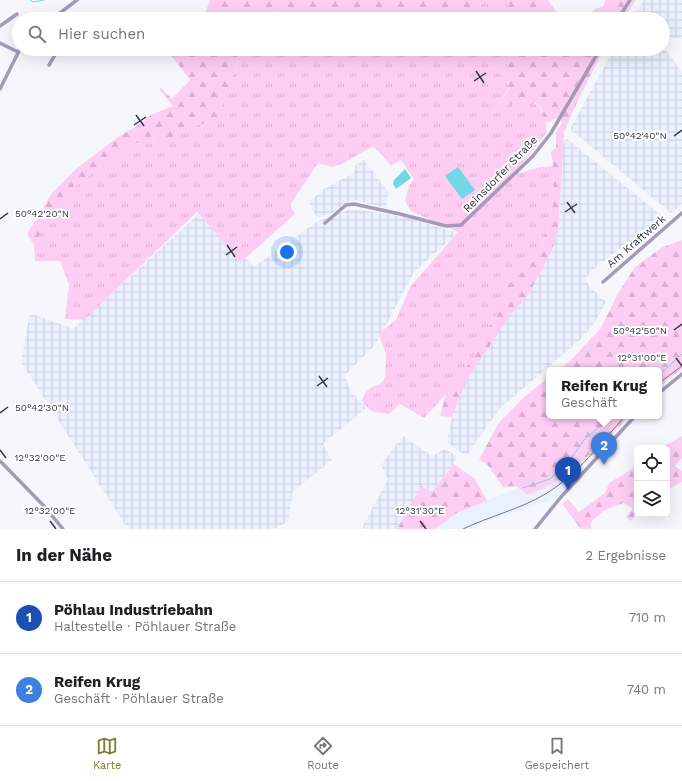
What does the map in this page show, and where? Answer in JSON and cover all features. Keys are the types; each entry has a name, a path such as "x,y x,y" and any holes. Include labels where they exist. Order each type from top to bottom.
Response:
{"street":[{"path":"61,12 77,0"},
{"path":"622,12 630,0"},
{"path":"0,26 12,18"},
{"path":"0,43 12,48"},
{"path":"0,89 16,56"},
{"path":"49,65 55,56"},
{"name":"Reinsdorfer Straße","path":"324,223 346,205 354,204 446,226 461,226 532,156 551,133 596,56"},
{"name":"Am Kraftwerk","path":"602,282 682,213"},
{"path":"662,391 682,374"},
{"path":"536,529 561,497 632,419"},
{"path":"0,461 44,506 63,529"}],"shaded area":[{"path":"644,0 682,0 682,39 670,38 670,12 635,12"},
{"path":"610,56 670,56 682,72 682,204 671,213 570,129"},
{"path":"567,139 662,216 596,267 585,278 590,287 606,302 596,320 582,338 548,367 546,367 546,369 499,409 466,456 447,442 452,417 469,377 510,316 528,295 551,253 558,232 563,143"},
{"path":"364,160 388,192 386,208 354,200 332,213 317,218 309,202 322,190 354,173 355,166"},
{"path":"351,209 407,217 457,233 414,272 376,344 345,375 350,391 366,408 323,444 332,460 293,491 288,521 274,529 128,529 21,362 30,313 73,329 203,210 254,267 318,221"},
{"path":"403,436 432,456 445,449 457,456 454,464 432,492 421,486 397,529 364,529 363,526 388,479 381,465"},
{"path":"569,474 573,480 557,498 480,524 474,529 435,529 458,512 519,488 528,495"}],"green space":[{"path":"210,0 486,0 468,12 206,12"},
{"path":"486,0 502,0 515,12 468,12"},
{"path":"502,0 548,0 556,12 515,12"},
{"path":"605,0 636,0 628,12 592,12 594,9 603,7"},
{"path":"172,56 238,56 232,86 216,118 157,143 135,143 75,186 47,222 34,245 27,234 52,193 76,169 118,137 137,126 151,115 173,106 159,89 161,88 172,99 190,80"},
{"path":"238,56 511,56 502,77 510,86 492,113 513,103 529,99 542,112 547,132 517,170 520,173 540,167 553,166 554,198 548,227 536,258 513,283 506,280 501,286 506,291 506,301 485,333 477,353 451,389 424,418 400,404 389,414 370,410 362,401 366,392 380,384 385,378 386,354 380,338 383,330 396,320 410,287 458,232 411,211 405,201 409,186 414,179 401,160 391,165 373,146 344,163 332,167 318,163 290,205 295,214 241,262 197,212 84,320 65,319 69,285 60,261 35,261 34,245 47,222 75,186 135,143 157,142 232,86"},
{"path":"511,56 600,56 577,102 564,132 558,232 551,253 528,295 510,316 469,377 452,417 440,416 446,394 477,353 485,333 506,301 506,291 500,286 500,281 503,279 513,283 536,258 548,227 554,198 551,152 556,147 556,132 562,123 561,116 546,123 541,107 529,99 513,103 492,113 510,87 502,77"},
{"path":"682,240 682,369 662,385 662,367 562,367 570,361 601,328 617,295 635,267 661,248"},
{"path":"546,379 546,419 626,419 569,474 528,495 516,486 503,487 487,464 479,460 498,424 523,398"},
{"path":"682,436 682,458 675,466 682,471 682,482 670,488 670,445 666,445"},
{"path":"454,464 475,479 487,501 458,512 435,529 397,529 421,486 432,492"},
{"path":"634,467 634,517 631,521 626,517 633,508 623,503 605,510 591,522 591,529 581,529 562,504 568,499 579,512 605,493 609,483"}],"water":[{"path":"458,167 475,190 462,199 445,176"},
{"path":"405,169 411,178 396,189 393,184 394,180"}],"waterway":[{"path":"30,0 33,2 44,0"},
{"path":"662,372 682,354"},
{"path":"523,488 550,479 570,460 584,440 608,419"}],"railway":[{"path":"662,381 682,366"},
{"path":"463,529 527,504 558,486 589,458 622,419"}],"place":[{"name":"Reifen Krug","path":"604,465"},
{"name":"Pöhlau Industriebahn","path":"568,490"}]}
